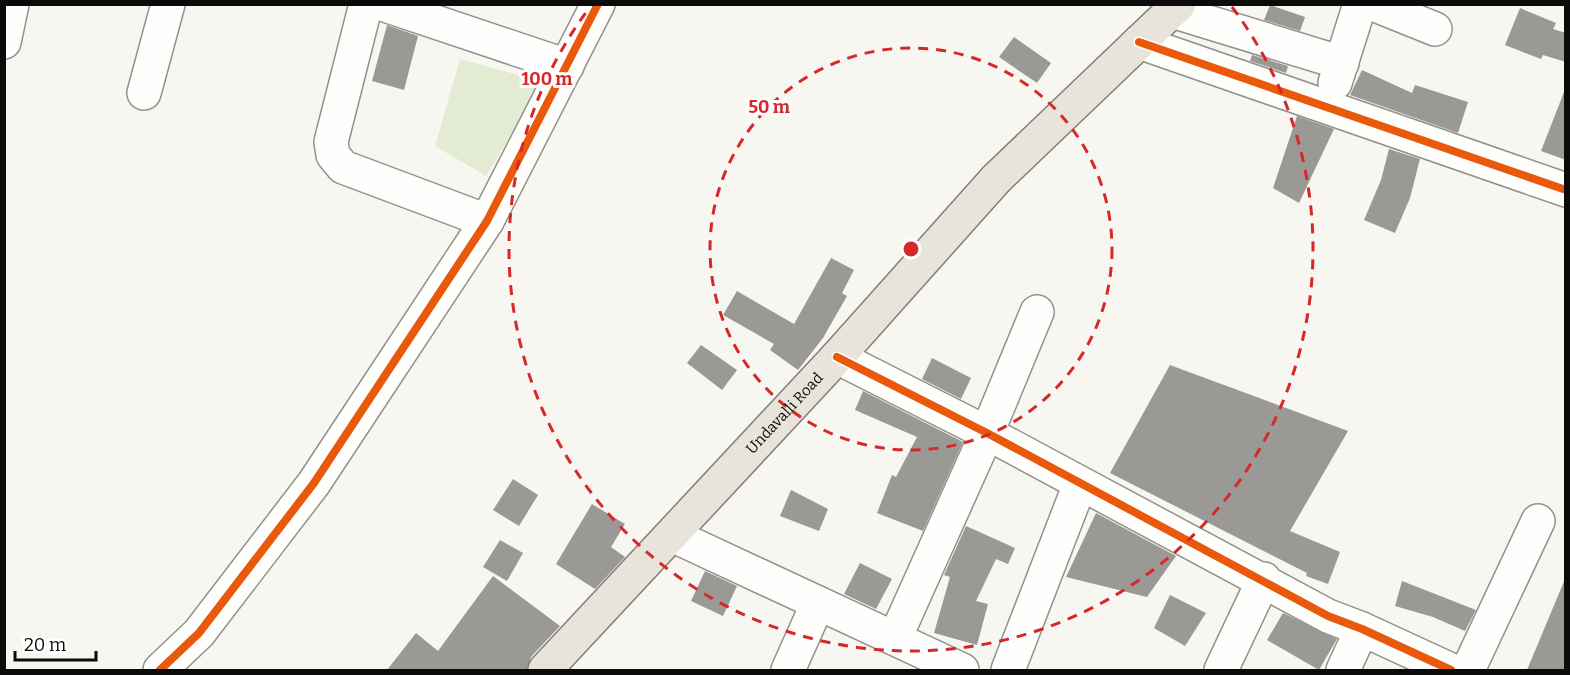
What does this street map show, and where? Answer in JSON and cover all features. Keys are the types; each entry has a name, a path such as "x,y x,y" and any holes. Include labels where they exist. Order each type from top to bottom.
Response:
{"main road":[{"name":"Undavalli Road","path":"545,670 837,357 996,179 1175,8"}],"street":[{"path":"4,42 12,4"},
{"path":"144,93 168,4"},
{"path":"366,4 331,142 333,155 343,166 487,221"},
{"path":"382,4 567,66"},
{"path":"160,670 199,633 314,483 487,221 598,4"},
{"path":"1328,106 1360,4"},
{"path":"1373,4 1435,28"},
{"path":"1175,8 1342,63"},
{"path":"1139,42 1566,190"},
{"path":"902,652 987,433 1037,312"},
{"path":"837,357 1264,579 1328,616 1362,628 1451,670"},
{"path":"1008,670 1080,484"},
{"path":"1468,670 1538,521"},
{"path":"672,535 818,603 902,652 962,670"},
{"path":"1221,670 1264,579"},
{"path":"788,670 818,603"},
{"path":"1343,670 1362,628"}],"green space":[{"path":"460,59 543,82 486,176 435,146"}],"building":[{"path":"1270,5 1305,17 1300,31 1264,20"},
{"path":"1520,8 1556,23 1553,29 1566,33 1566,62 1543,55 1541,59 1505,45"},
{"path":"387,25 418,36 404,90 372,81"},
{"path":"1014,37 1051,63 1037,83 999,57"},
{"path":"1252,55 1288,66 1286,73 1250,61"},
{"path":"1362,70 1412,93 1415,85 1468,102 1458,133 1350,95"},
{"path":"1564,92 1566,92 1566,160 1541,151"},
{"path":"1297,116 1334,129 1299,203 1273,188"},
{"path":"1389,149 1420,159 1410,198 1395,233 1364,220 1381,180"},
{"path":"831,258 854,270 842,293 847,296 823,338 798,370 770,350 774,344 723,315 737,291 794,324"},
{"path":"701,345 737,370 722,390 687,363"},
{"path":"932,358 971,378 961,399 922,379"},
{"path":"1170,365 1348,431 1290,531 1340,552 1328,584 1306,576 1307,573 1110,473"},
{"path":"863,391 963,442 923,531 877,513 892,475 896,477 917,437 855,410"},
{"path":"513,479 538,495 519,526 493,510"},
{"path":"791,490 828,509 819,531 780,516"},
{"path":"592,504 625,524 611,547 625,557 595,589 556,564"},
{"path":"1096,513 1176,556 1147,597 1066,577"},
{"path":"966,526 1015,548 1008,564 996,559 976,601 988,604 977,645 934,633 950,577 944,575"},
{"path":"500,540 523,553 507,581 483,567"},
{"path":"860,563 892,579 876,609 844,594"},
{"path":"705,571 737,586 723,616 691,601"},
{"path":"493,576 560,626 531,657 527,670 387,670 416,633 438,651"},
{"path":"1565,579 1566,670 1527,670"},
{"path":"1402,581 1476,610 1465,631 1433,617 1395,606"},
{"path":"1170,595 1206,613 1185,646 1154,628"},
{"path":"1283,613 1337,639 1319,670 1267,640"}],"cycle path":[{"path":"160,670 199,633 314,483 487,221 598,4"},
{"path":"1139,42 1566,190"},
{"path":"837,357 987,433 1328,616 1451,670"}]}
